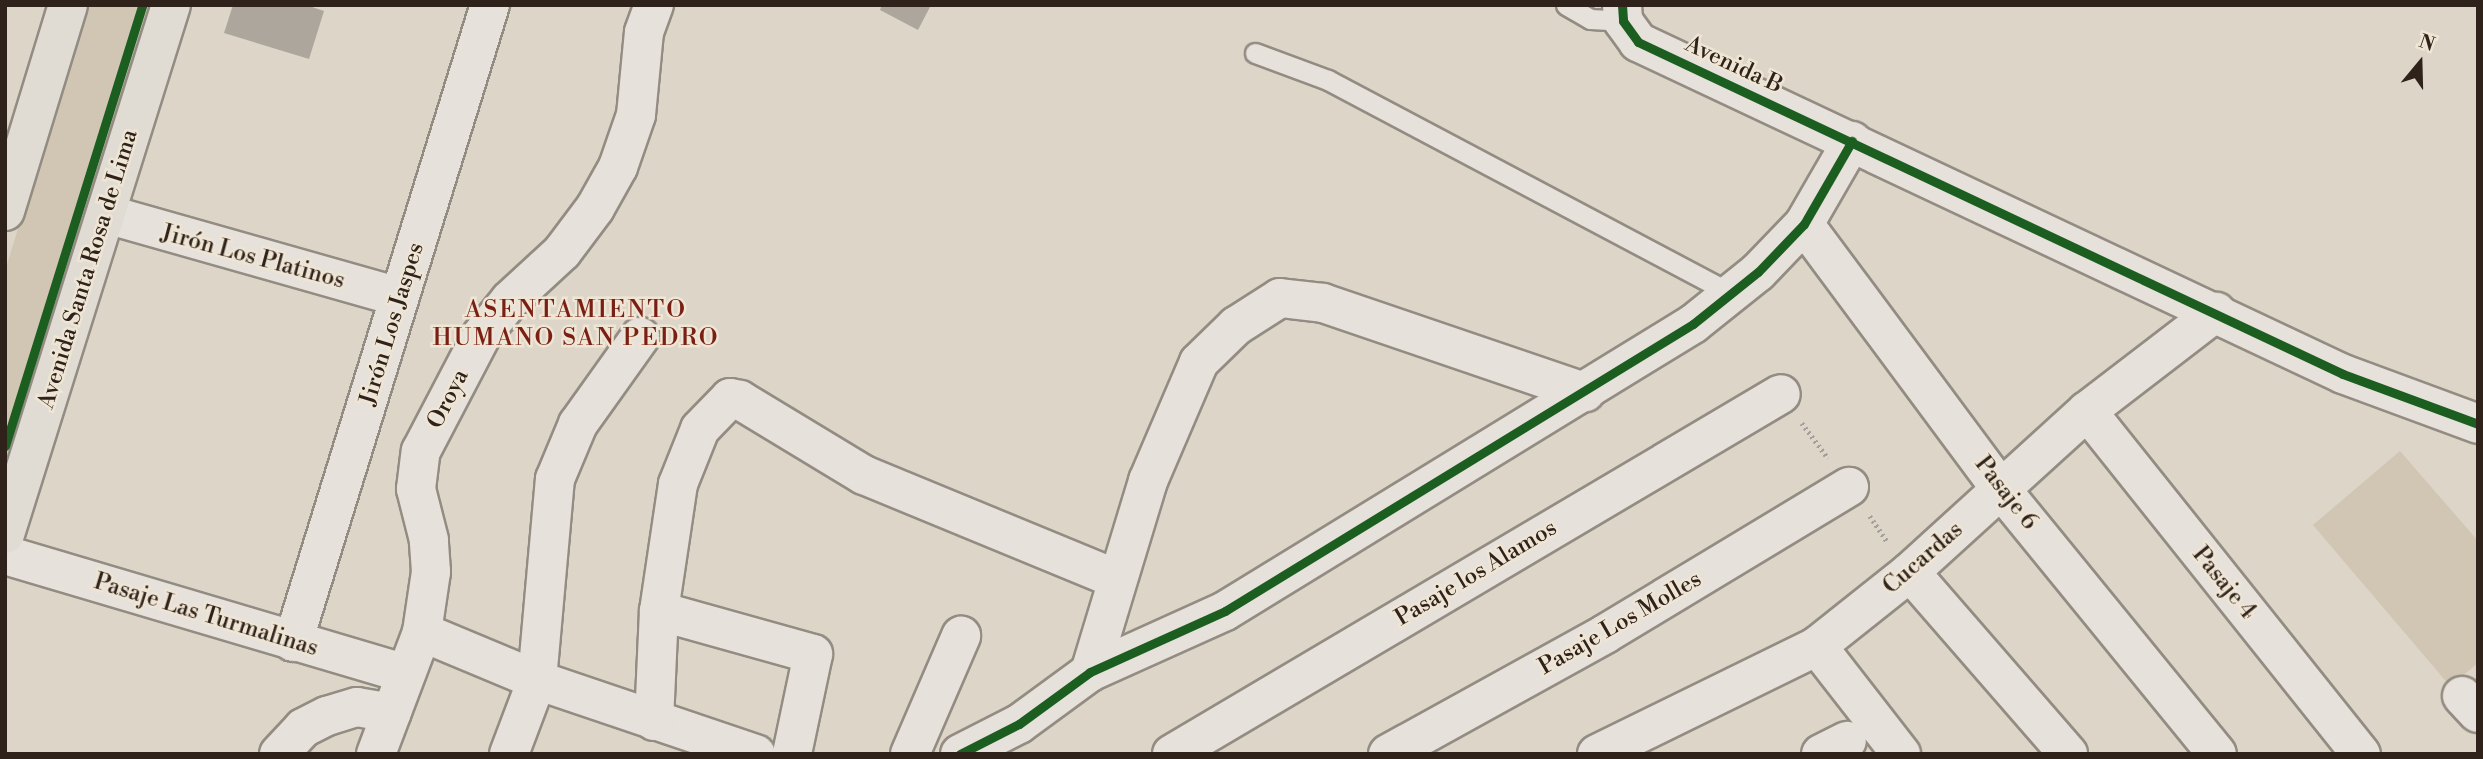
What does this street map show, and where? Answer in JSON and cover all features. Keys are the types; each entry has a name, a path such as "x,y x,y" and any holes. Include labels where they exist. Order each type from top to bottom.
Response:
{"main road":[{"path":"8,190 68,5"},
{"name":"Avenida Santa Rosa de Lima","path":"5,534 171,5"}],"street":[{"name":"Jirón Los Jaspes","path":"293,642 490,5"},
{"name":"Oroya","path":"376,754 422,632 431,572 429,540 416,489 421,451 481,336 510,300 562,252 595,208 618,167 636,115 644,32 654,5"},
{"name":"Avenida B","path":"1623,13 1638,42 2383,392 2478,424"},
{"path":"960,754 1018,724 1090,672 1225,611 1693,324 1731,293 1804,224 1852,141"},
{"name":"Jirón Los Platinos","path":"106,215 400,297"},
{"name":"Pasaje 6","path":"1804,224 2000,488 2217,754"},
{"path":"1090,672 1116,579 1148,481 1199,362 1236,326 1280,298 1323,303 1585,392"},
{"name":"Cucardas","path":"1597,754 1817,646 1910,572 2087,411 2216,312"},
{"path":"509,754 537,680 555,479 578,424 640,337"},
{"name":"Pasaje los Alamos","path":"1172,754 1781,394"},
{"path":"654,721 659,611 678,484 700,429 730,398 740,400 864,475 987,530 1116,579"},
{"name":"Pasaje 4","path":"2087,411 2361,754"},
{"name":"Pasaje Los Molles","path":"1388,754 1605,634 1849,487"},
{"name":"Pasaje Las Turmalinas","path":"5,555 406,674"},
{"path":"1910,572 2068,754"},
{"path":"659,611 813,654 792,754"},
{"path":"422,632 537,680 756,754"},
{"path":"910,754 961,636"},
{"path":"1817,646 1902,754"},
{"path":"279,754 303,728 327,716 357,708 391,713"}],"lane":[{"path":"1566,5 1590,19 1623,13"},
{"path":"1255,53 1328,80 1731,293"}],"shaded area":[{"path":"87,5 156,5 5,491 5,271"},
{"path":"2400,451 2478,541 2478,663 2450,686 2313,525"}],"building":[{"path":"233,5 306,5 324,11 309,59 224,33"},
{"path":"882,5 931,5 918,30 880,10"}],"cycle path":[{"path":"5,446 142,5"},
{"path":"1622,5 1623,21 1638,42 2343,374 2478,424"},
{"path":"960,754 1019,724 1090,672 1225,611 1693,324 1758,272 1804,224 1852,141"}],"district":[{"name":"ASENTAMIENTO HUMANO SAN PEDRO","path":"576,325"}]}
